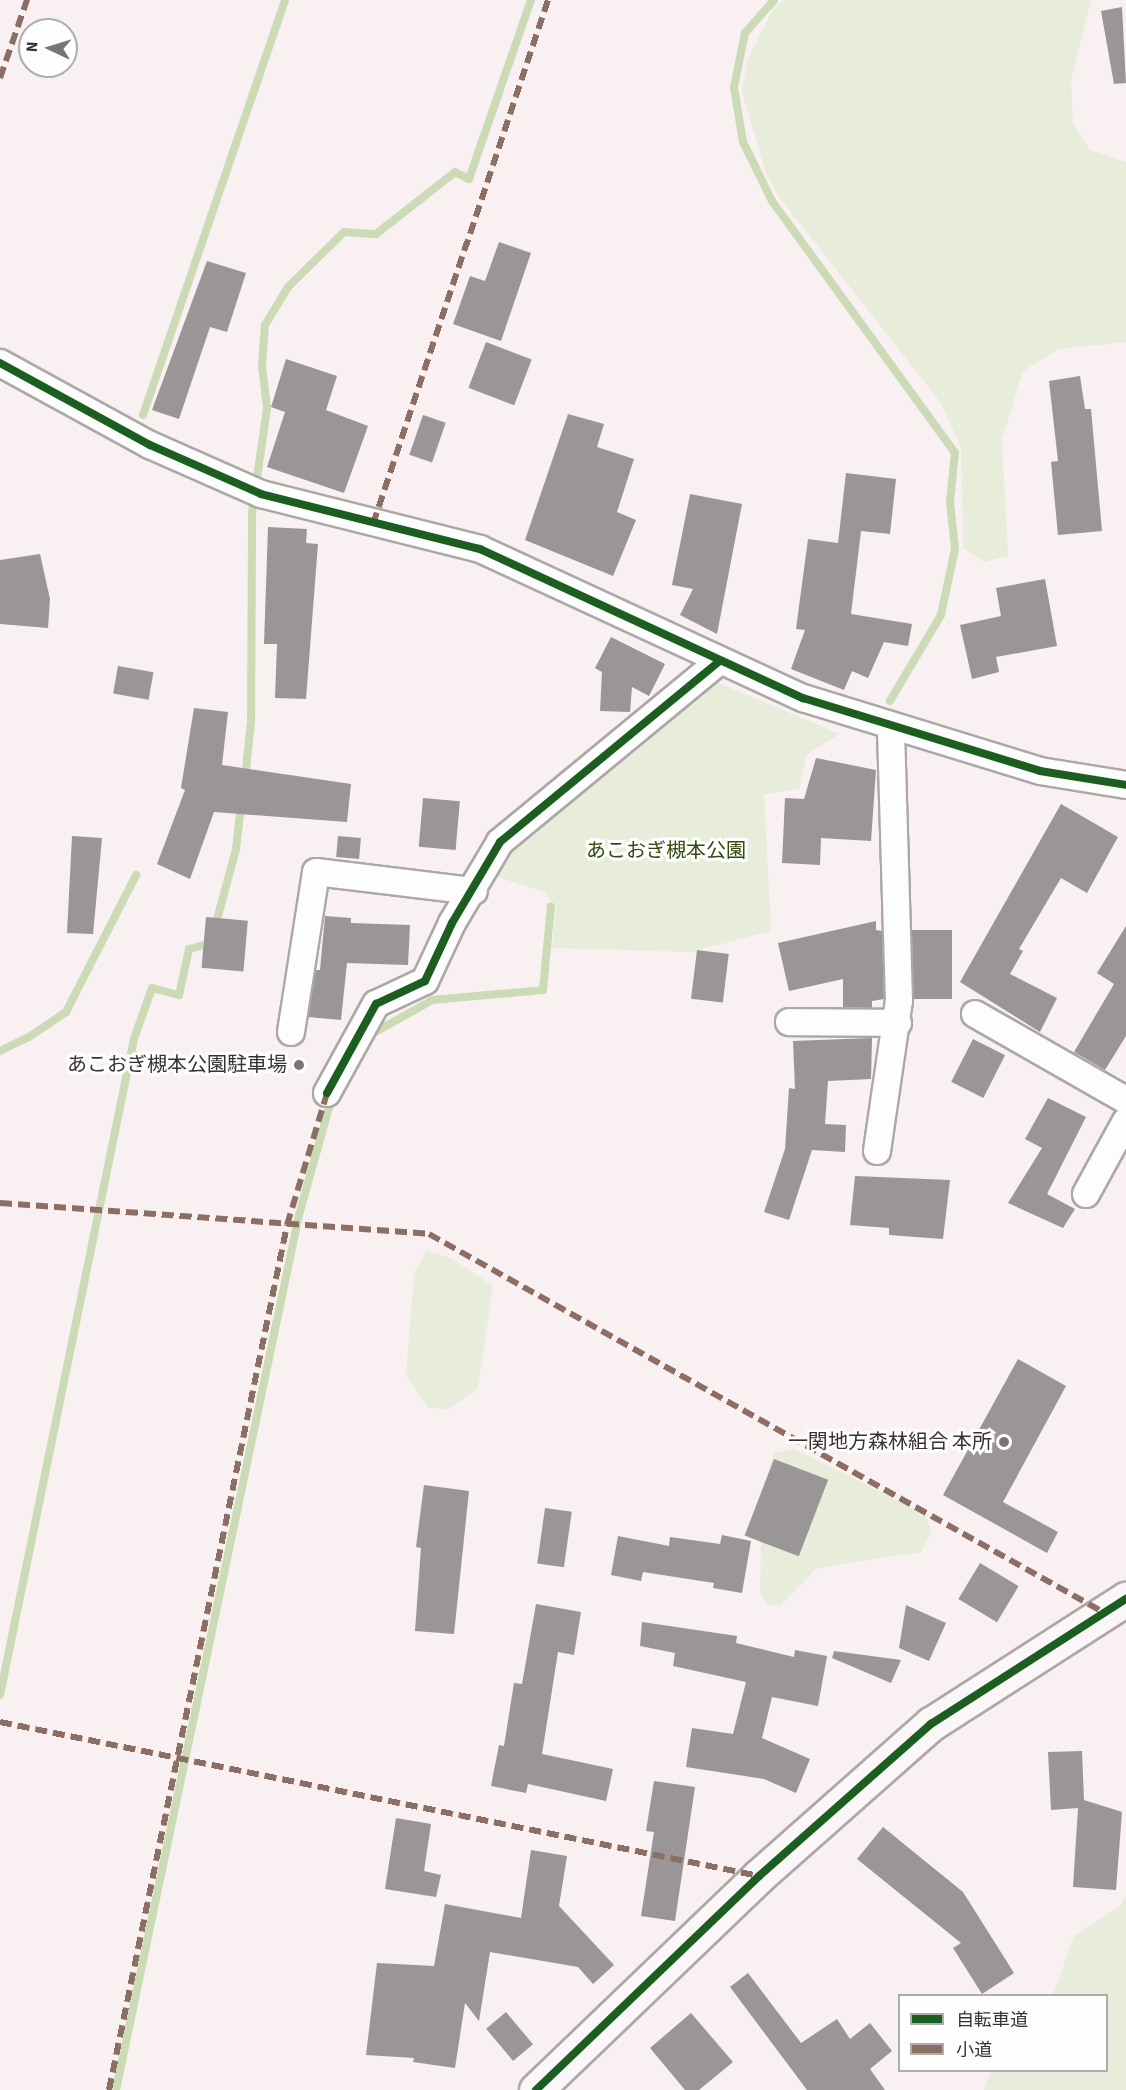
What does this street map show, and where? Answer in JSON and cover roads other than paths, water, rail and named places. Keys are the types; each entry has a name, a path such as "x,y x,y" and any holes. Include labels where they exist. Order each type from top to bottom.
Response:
{"street":[{"path":"0,363 150,445 261,494 480,549 718,662 891,728 1040,771 1126,785"},
{"path":"327,1094 376,1004 425,981 452,923 474,891 500,842 718,662"},
{"path":"877,1151 898,1023 891,728"},
{"path":"291,1032 316,872 474,891"},
{"path":"975,1014 1126,1100"},
{"path":"789,1022 898,1023"},
{"path":"1086,1194 1126,1121"},
{"path":"536,2090 759,1876 931,1724 1126,1599"}],"waterway":[{"path":"143,415 285,0"},
{"path":"245,778 251,722 252,513 267,408 262,366 265,325 288,287 344,232 376,234 455,172 469,179 531,0"},
{"path":"774,0 745,33 734,87 743,142 772,201 955,453 950,502 955,549 941,615 890,701"},
{"path":"215,927 236,849 241,805"},
{"path":"0,1051 29,1037 66,1012 136,875"},
{"path":"370,1035 432,1000 543,990 551,906"},
{"path":"0,1695 134,1039 152,988 179,995 189,949 211,943"},
{"path":"116,2090 299,1215 332,1097"}],"place":[{"name":"あこおぎ槻本公園駐車場","path":"299,1065"},
{"name":"一関地方森林組合 本所","path":"1004,1442"}],"park label":[{"name":"あこおぎ槻本公園","path":"666,851"}]}
